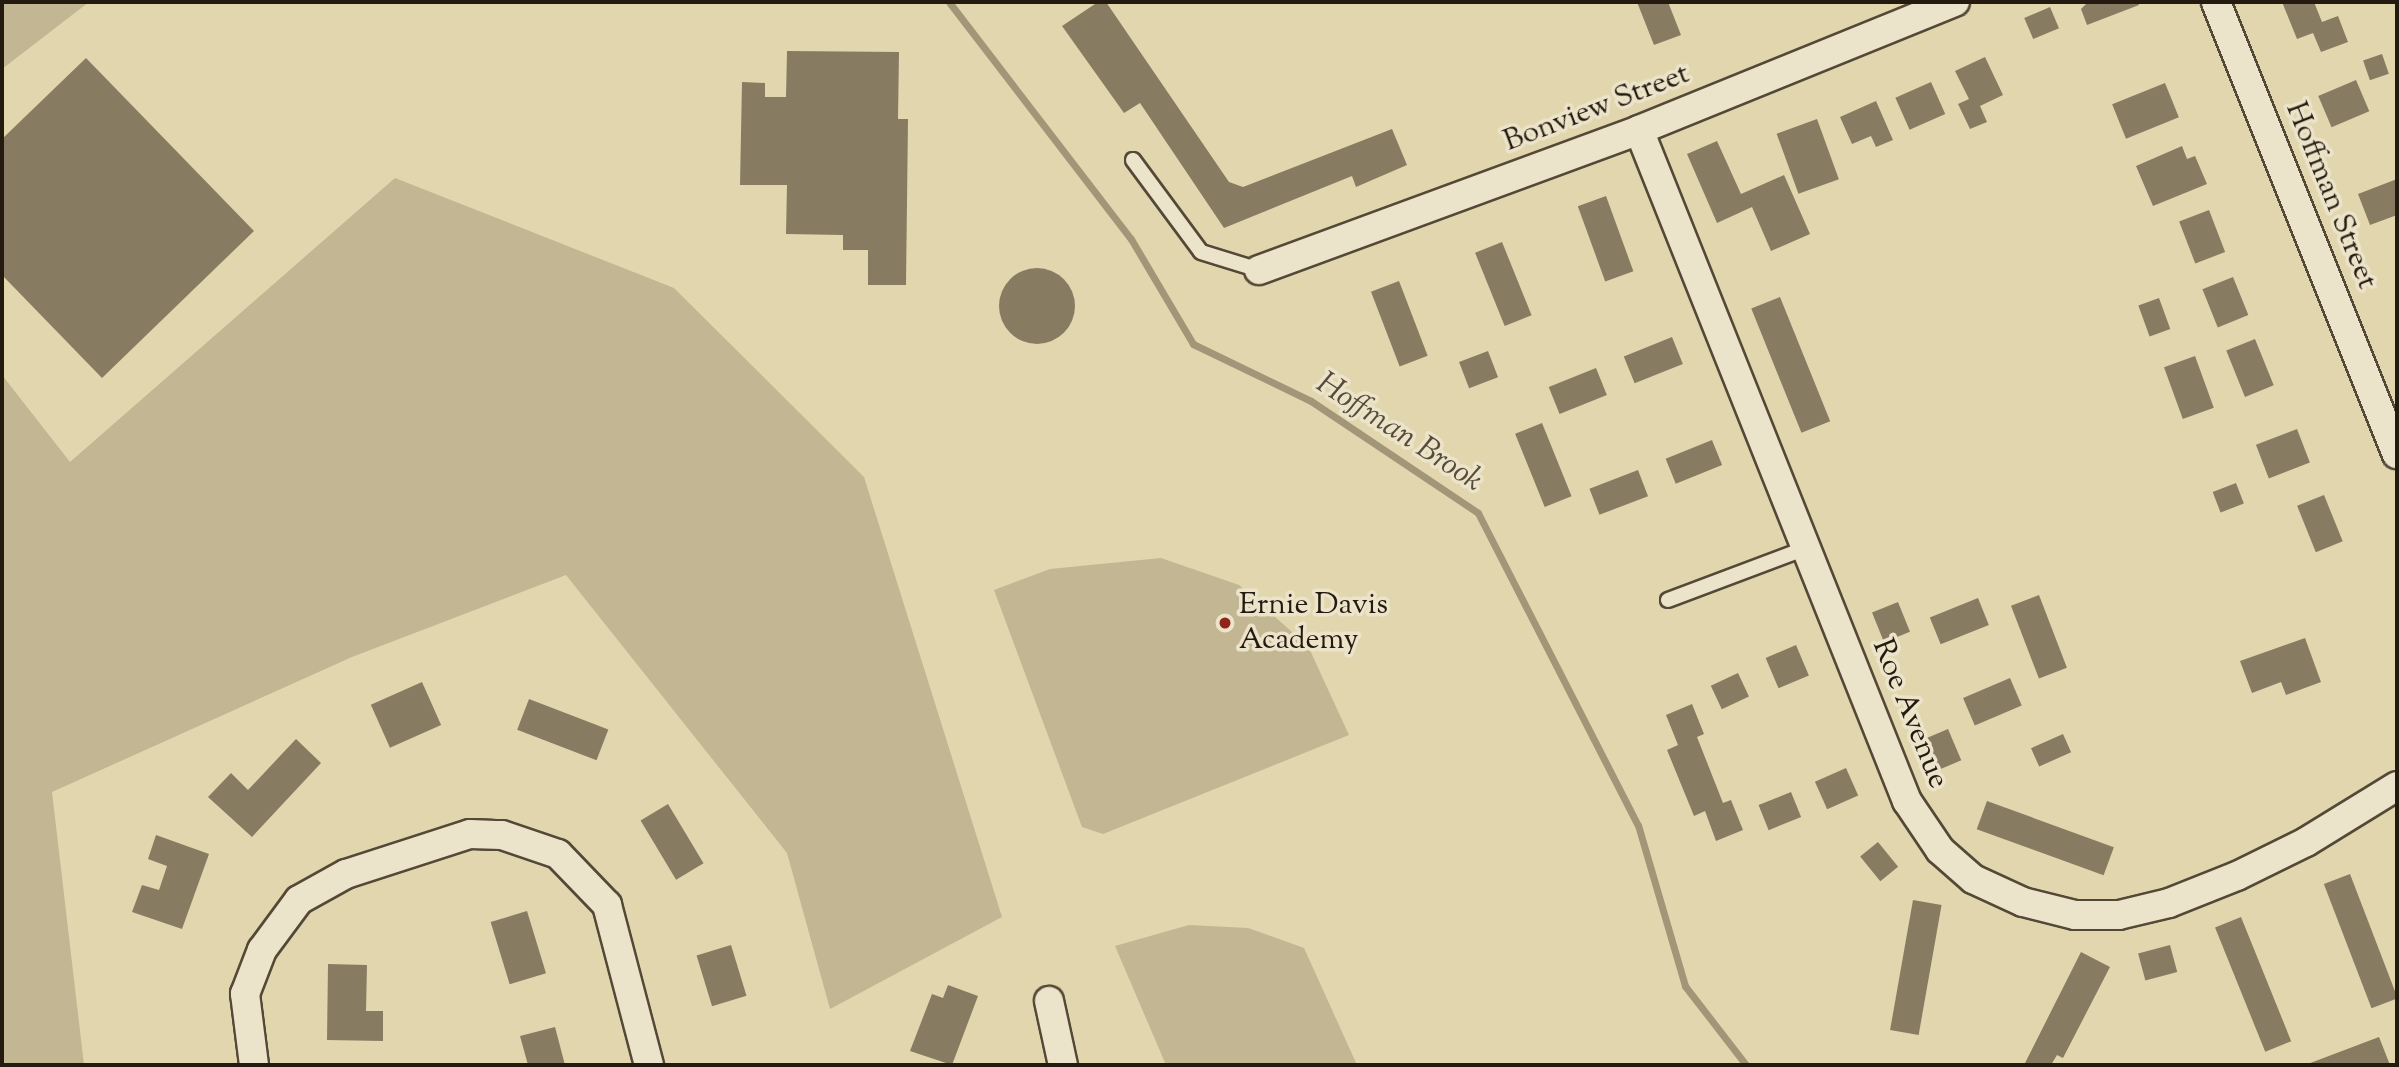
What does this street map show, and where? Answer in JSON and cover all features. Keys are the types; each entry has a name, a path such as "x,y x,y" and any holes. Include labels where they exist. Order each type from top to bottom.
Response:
{"street":[{"name":"Bonview Street","path":"1259,270 1639,130 1955,2"},
{"name":"Hoffman Street","path":"2216,2 2397,454"},
{"name":"Roe Avenue","path":"1639,130 1919,824 1940,850 1973,878 2023,902 2075,915 2119,915 2169,903 2306,842 2397,786"},
{"path":"254,1065 245,994 262,950 299,900 346,874 470,834 502,835 558,854 607,905 649,1065"},
{"path":"1049,1001 1063,1065"}],"lane":[{"path":"1133,160 1201,252 1259,270"},
{"path":"1668,600 1806,548"}],"shaded area":[{"path":"2,2 89,2 2,69"},
{"path":"395,178 674,288 864,477 1002,917 830,1009 787,853 566,575 352,657 52,792 84,1065 2,1065 2,375 70,462"},
{"path":"1161,558 1239,585 1308,646 1349,735 1103,834 1082,827 994,590 1050,569"},
{"path":"1189,925 1248,928 1304,948 1357,1065 1166,1065 1115,946"}],"building":[{"path":"1098,2 1106,2 1229,182 1243,187 1392,129 1407,165 1356,187 1352,176 1224,228 1140,103 1124,113 1062,26"},
{"path":"1637,2 1668,2 1681,35 1654,45"},
{"path":"2088,2 2138,2 2139,5 2087,25 2081,9"},
{"path":"2282,2 2314,2 2322,22 2338,16 2348,42 2321,52 2313,33 2297,39"},
{"path":"2050,7 2059,28 2033,39 2024,18"},
{"path":"787,51 899,52 898,119 908,119 906,285 868,285 868,250 843,250 843,235 786,234 787,185 740,185 742,82 765,83 765,97 786,97"},
{"path":"2382,54 2389,74 2370,80 2363,61"},
{"path":"1985,57 2003,95 1980,106 1987,122 1970,129 1958,104 1969,99 1955,71"},
{"path":"86,58 254,231 102,378 2,275 2,139"},
{"path":"2356,80 2369,111 2332,127 2318,96"},
{"path":"1931,82 1945,114 1910,130 1895,98"},
{"path":"2165,83 2179,117 2126,139 2112,104"},
{"path":"1876,101 1893,140 1876,147 1871,136 1852,144 1840,117"},
{"path":"1817,119 1839,179 1798,194 1777,134"},
{"path":"1717,141 1741,194 1784,175 1810,234 1771,251 1752,207 1717,223 1687,154"},
{"path":"2182,146 2187,159 2195,156 2207,184 2153,206 2136,166"},
{"path":"2397,179 2397,215 2370,225 2358,194"},
{"path":"1606,196 1633,271 1605,281 1578,206"},
{"path":"2209,210 2225,252 2195,263 2179,221"},
{"path":"1502,242 1532,315 1505,326 1475,253"},
{"path":"1030,268 1044,268 1058,274 1069,285 1075,306 1072,321 1064,333 1044,344 1030,344 1016,338 1005,327 999,313 999,299 1005,285 1016,274"},
{"path":"2233,277 2248,315 2218,327 2202,289"},
{"path":"1399,281 1428,356 1400,366 1371,292"},
{"path":"1780,297 1830,421 1801,433 1751,309"},
{"path":"2159,298 2170,329 2150,337 2138,306"},
{"path":"1672,337 1683,364 1635,383 1624,356"},
{"path":"2255,339 2274,385 2245,397 2226,351"},
{"path":"1488,351 1498,377 1469,388 1459,362"},
{"path":"2195,356 2214,408 2183,419 2164,367"},
{"path":"1596,368 1607,395 1560,414 1549,387"},
{"path":"1542,423 1572,496 1545,507 1515,434"},
{"path":"2297,429 2310,463 2269,478 2256,445"},
{"path":"1712,440 1722,465 1676,484 1666,459"},
{"path":"1638,470 1648,496 1599,515 1589,489"},
{"path":"2236,483 2244,504 2221,512 2213,492"},
{"path":"2324,495 2343,541 2316,552 2297,506"},
{"path":"2039,595 2067,668 2039,679 2011,606"},
{"path":"1978,598 1989,625 1941,644 1930,617"},
{"path":"1898,602 1910,632 1884,642 1872,612"},
{"path":"2305,638 2321,682 2286,695 2281,682 2252,693 2240,661"},
{"path":"1796,645 1809,675 1779,688 1766,658"},
{"path":"1738,673 1749,697 1722,709 1711,686"},
{"path":"2010,678 2022,706 1975,726 1963,698"},
{"path":"422,682 441,725 390,748 371,705"},
{"path":"529,699 608,729 597,760 517,730"},
{"path":"1692,704 1704,734 1697,737 1723,803 1731,800 1743,830 1716,841 1705,811 1694,816 1667,750 1678,745 1666,715"},
{"path":"1948,729 1961,760 1938,770 1925,739"},
{"path":"2063,734 2071,752 2039,767 2031,748"},
{"path":"296,739 321,763 252,837 208,797 231,773 248,790"},
{"path":"1846,768 1858,795 1827,809 1815,782"},
{"path":"1791,792 1801,817 1769,830 1759,805"},
{"path":"1987,801 2114,847 2104,875 1977,829"},
{"path":"668,804 704,863 676,880 641,820"},
{"path":"156,835 209,854 182,929 132,912 142,885 159,890 167,866 148,859"},
{"path":"1878,842 1898,867 1880,881 1860,856"},
{"path":"2350,874 2397,996 2372,1008 2324,884"},
{"path":"1913,900 1942,905 1919,1035 1890,1030"},
{"path":"527,911 546,973 510,984 491,922"},
{"path":"2241,917 2291,1041 2265,1052 2215,927"},
{"path":"731,945 746,996 712,1006 697,956"},
{"path":"2170,945 2177,972 2145,981 2138,954"},
{"path":"2081,952 2110,967 2063,1058 2057,1055 2051,1065 2024,1065"},
{"path":"328,964 367,965 366,1011 383,1011 383,1041 327,1040"},
{"path":"948,985 978,996 952,1065 910,1051 932,994 943,998"},
{"path":"555,1027 565,1065 528,1065 520,1036"},
{"path":"2379,1037 2390,1065 2305,1065"}],"waterway":[{"name":"Hoffman Brook","path":"949,2 1131,239 1193,344 1311,401 1478,513 1638,825 1685,986 1746,1065"}],"place":[{"name":"Ernie Davis Academy","path":"1225,623"}]}
